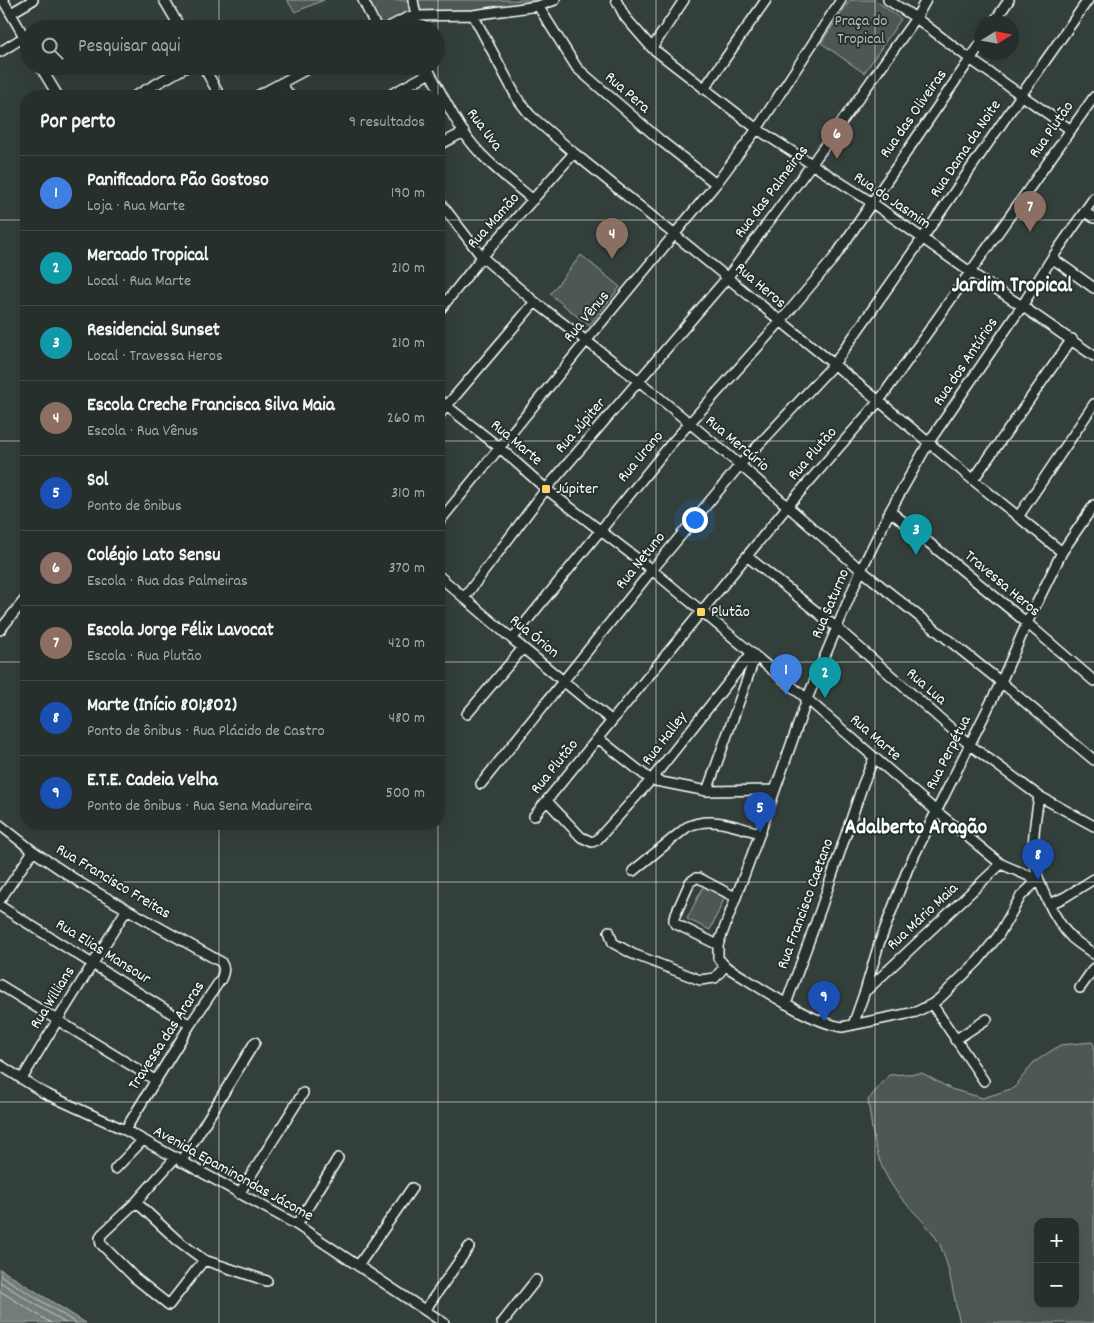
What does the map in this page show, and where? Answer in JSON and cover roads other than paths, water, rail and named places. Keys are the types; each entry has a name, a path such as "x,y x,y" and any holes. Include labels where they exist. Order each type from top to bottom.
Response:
{"street":[{"path":"3,0 20,30"},
{"path":"10,13 33,0"},
{"path":"164,0 176,20"},
{"path":"363,0 373,20"},
{"path":"413,0 416,16"},
{"path":"410,20 416,16 473,15 538,6 555,0"},
{"name":"Rua do Jasmim","path":"616,0 625,17 652,48 757,129 871,202 1094,356"},
{"path":"652,48 684,0"},
{"path":"704,89 766,0"},
{"name":"Rua Vênus","path":"445,515 716,184 757,129 841,0"},
{"path":"888,0 916,18 970,59 1071,130"},
{"name":"Rua das Palmeiras","path":"727,278 811,165 916,18 926,0"},
{"path":"999,15 1009,0"},
{"name":"Rua Dama da Noite","path":"834,364 1088,0"},
{"name":"Rua Pera","path":"538,6 577,68 660,140 716,184"},
{"name":"Rua Heros","path":"473,15 517,98 530,115 1062,552"},
{"path":"0,52 20,40"},
{"name":"Rua das Oliveiras","path":"780,322 834,258 974,53"},
{"path":"45,75 54,90"},
{"path":"146,90 172,75"},
{"path":"208,75 217,90"},
{"path":"268,90 296,75"},
{"path":"397,90 420,75"},
{"name":"Rua Uva","path":"431,75 440,90"},
{"path":"281,83 286,90"},
{"name":"Rua Plutão","path":"534,816 548,802 787,507 879,401 1094,97"},
{"name":"Rua Uva","path":"445,99 464,132 487,161 533,200"},
{"path":"445,142 464,132"},
{"name":"Rua Mamão","path":"445,302 482,256 574,153"},
{"name":"Rua dos Antúrios","path":"929,442 1094,198"},
{"name":"Rua Mercúrio","path":"445,209 482,256 536,302 639,381 688,424 740,465 861,570 1001,682 1094,760"},
{"path":"1086,212 1094,218"},
{"path":"1052,258 1094,288"},
{"name":"Rua Júpiter","path":"464,598 546,490 727,278"},
{"path":"445,400 536,302"},
{"name":"Rua Urano","path":"512,639 688,424 780,322"},
{"path":"972,480 1072,340"},
{"name":"Rua Netuno","path":"481,784 652,570 740,465 834,364"},
{"path":"1018,517 1094,404"},
{"name":"Rua Marte","path":"445,405 500,448 546,490 652,570 753,656 807,698 874,758 1001,864 1038,880"},
{"name":"Rua Saturno","path":"725,966 718,958 718,945 760,833 807,698 861,570 890,511 929,442"},
{"name":"Rua Perpétua","path":"853,1025 866,991 879,944 908,868 1001,682 1027,623 1062,552 1094,505"},
{"name":"Travessa Heros","path":"890,511 1027,623 1094,681"},
{"name":"Rua Lua","path":"748,557 837,628 970,745 1039,796 1094,826"},
{"name":"Rua Órion","path":"445,581 612,721"},
{"path":"0,630 20,606"},
{"path":"467,714 524,648"},
{"path":"707,791 753,656"},
{"name":"Rua Halley","path":"548,802 581,837 592,842 597,840 652,780 753,656"},
{"path":"598,738 652,780 707,791 775,790"},
{"name":"Rua Francisco Caetano","path":"786,1004 863,784 874,758"},
{"path":"1039,796 1034,831 1034,859 1038,880 1065,930 1073,939 1094,954"},
{"path":"633,871 687,827 694,824 715,822 760,833"},
{"name":"Rua Francisco Freitas","path":"0,826 82,884 215,959"},
{"path":"0,900 33,851"},
{"name":"Rua Mário Maia","path":"866,991 1001,864"},
{"path":"718,945 676,924 674,918 690,882 696,878 735,897"},
{"path":"609,931 611,940 615,945 633,954 700,980 715,978 725,966 786,1004 833,1026 842,1027 910,1013 932,1004 978,961 998,936 1021,896 1038,880"},
{"path":"1050,904 1092,884"},
{"name":"Rua Elias Mansour","path":"0,906 190,1025"},
{"name":"Rua Willians","path":"22,1079 127,909"},
{"name":"Travessa das Araras","path":"125,1130 155,1080 221,979 224,971 223,965 215,959"},
{"path":"1080,988 1094,968"},
{"path":"0,986 155,1080"},
{"path":"932,1004 984,1081"},
{"path":"955,1040 987,1019"},
{"path":"204,1260 168,1305 135,1278 101,1244 100,1238 178,1159 255,1042"},
{"name":"Avenida Epaminondas Jácome","path":"0,1065 44,1093 70,1107 125,1130 297,1225 444,1323"},
{"path":"239,1194 303,1093"},
{"path":"115,1169 143,1140"},
{"path":"297,1225 338,1158"},
{"path":"358,1266 412,1188"},
{"path":"136,1202 176,1240 204,1260 267,1281"},
{"path":"425,1310 469,1247"},
{"path":"502,1323 536,1280"}],"water":[{"path":"0,1269 86,1323 0,1323"}],"place":[{"name":"Colégio Lato Sensu","path":"837,159"},
{"name":"Escola Jorge Félix Lavocat","path":"1030,232"},
{"name":"Escola Creche Francisca Silva Maia","path":"612,259"},
{"name":"Júpiter","path":"546,489"},
{"name":"Residencial Sunset","path":"916,555"},
{"name":"Plutão","path":"701,612"},
{"name":"Panificadora Pão Gostoso","path":"786,695"},
{"name":"Mercado Tropical","path":"825,698"},
{"name":"Sol","path":"760,833"},
{"name":"Marte (Início 801;802)","path":"1038,880"},
{"name":"E.T.E. Cadeia Velha","path":"824,1022"}],"district":[{"name":"Jardim Tropical","path":"1012,287"},
{"name":"Adalberto Aragão","path":"916,829"}],"park label":[{"name":"Praça do Tropical","path":"861,30"}]}
